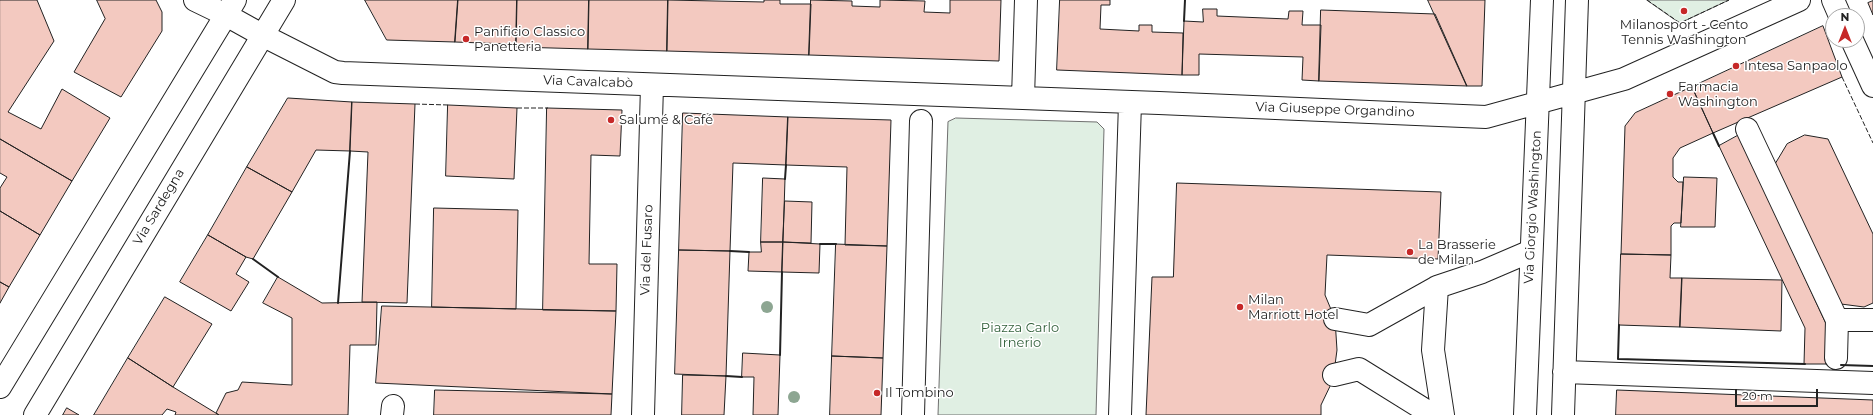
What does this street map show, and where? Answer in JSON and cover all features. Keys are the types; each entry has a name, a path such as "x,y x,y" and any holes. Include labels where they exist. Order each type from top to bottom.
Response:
{"street":[{"name":"Via Cavalcabò","path":"195,0 230,7 262,36 335,72 1023,98"},
{"name":"Via Sardegna","path":"35,415 284,0"},
{"path":"1026,0 1023,98 1130,103 1120,415"},
{"name":"Via Giorgio Washington","path":"1525,415 1542,0"},
{"path":"1563,415 1577,0"},
{"name":"Via Giuseppe Organdino","path":"1130,103 1486,116 1640,73 1799,0"},
{"path":"0,387 230,7"},
{"path":"1857,48 1868,64 1873,86"},
{"name":"Via del Fusaro","path":"642,415 652,85"},
{"path":"913,415 921,121"},
{"path":"1747,129 1837,320 1836,358"},
{"path":"1335,319 1369,325 1437,287 1482,272 1531,251"},
{"path":"1437,287 1434,350 1444,415"},
{"path":"1837,320 1873,320"},
{"path":"1334,375 1358,369 1433,415"},
{"path":"1564,372 1873,383"}],"green space":[{"name":"Milanosport - Cento Tennis Washington","path":"1647,0 1729,0 1680,23"},
{"name":"Piazza Carlo Irnerio","path":"956,118 1097,122 1104,129 1096,415 938,415 948,122"}],"building":[{"path":"0,0 37,0 54,41 8,112 41,129 62,89 110,118 72,181 0,139"},
{"path":"97,0 156,0 162,12 162,31 121,97 74,72 105,19"},
{"path":"365,0 458,0 455,42 387,40"},
{"path":"458,0 517,0 516,47 510,44 455,42"},
{"path":"517,0 589,0 588,49 516,47"},
{"path":"589,0 668,0 667,51 588,49"},
{"path":"668,0 764,2 764,0 780,0 780,4 811,4 809,55 667,51"},
{"path":"811,0 852,1 852,6 880,7 880,0 925,1 924,12 950,13 950,0 1001,0 999,61 809,55"},
{"path":"1060,0 1110,0 1110,5 1101,5 1100,29 1139,31 1139,25 1152,25 1152,32 1183,33 1182,75 1057,70"},
{"path":"1428,0 1485,0 1482,86 1467,86"},
{"path":"1873,1 1873,15 1868,3"},
{"path":"1203,9 1217,9 1217,16 1288,19 1289,11 1303,11 1302,25 1321,25 1319,81 1302,80 1303,57 1199,54 1199,75 1182,75 1184,21 1203,22"},
{"path":"1321,10 1435,14 1467,86 1319,81"},
{"path":"1823,26 1825,31 1825,48 1831,48 1842,77 1713,133 1692,87"},
{"path":"1692,87 1713,133 1680,148 1673,158 1673,177 1678,182 1683,182 1681,223 1674,223 1671,226 1671,255 1621,254 1625,126 1635,113"},
{"path":"288,98 352,102 350,151 316,150 292,192 247,167"},
{"path":"352,102 415,104 407,303 362,302 368,152 350,151"},
{"path":"448,105 517,108 514,179 446,176"},
{"path":"547,108 622,110 620,156 591,155 589,264 617,264 616,311 543,310"},
{"path":"683,113 788,117 786,165 733,163 730,251 679,250"},
{"path":"788,117 891,120 887,246 845,245 847,167 786,165"},
{"path":"1739,135 1827,326 1826,364 1804,364 1805,328 1719,146"},
{"path":"1805,135 1828,139 1873,234 1873,303 1864,307 1841,304 1775,164 1787,144"},
{"path":"0,139 72,181 40,235 0,211 0,188 7,177 0,173"},
{"path":"247,167 292,192 253,259 246,257 208,235"},
{"path":"1684,177 1717,178 1715,227 1681,227"},
{"path":"763,178 785,179 783,242 761,242"},
{"name":"Milan Marriott Hotel","path":"1177,183 1441,192 1438,259 1327,255 1325,295 1335,319 1337,350 1333,380 1321,405 1321,415 1146,415 1152,277 1173,277"},
{"path":"785,201 812,202 811,243 783,242"},
{"path":"434,208 518,210 516,309 432,307"},
{"path":"0,211 40,235 9,287 0,282"},
{"path":"208,235 246,257 236,274 249,282 231,311 180,282"},
{"path":"761,242 783,242 782,272 748,271 749,252 761,252"},
{"path":"783,242 820,244 819,273 782,272"},
{"path":"836,244 887,246 883,358 832,356"},
{"path":"679,250 730,251 726,376 675,374"},
{"path":"1621,254 1671,255 1670,278 1682,278 1680,327 1619,325"},
{"path":"278,277 322,303 377,302 376,345 350,345 348,415 219,415 216,413 226,393 238,390 242,382 292,385 292,318 263,303"},
{"path":"1682,278 1782,280 1781,331 1680,327"},
{"path":"0,282 9,287 0,303"},
{"path":"165,297 212,324 173,387 128,358"},
{"path":"382,306 616,311 612,394 376,383"},
{"path":"743,353 780,355 778,415 753,415 754,377 742,377"},
{"path":"832,356 883,358 881,415 830,415"},
{"path":"128,358 219,415 175,415 176,412 167,409 162,415 94,415"},
{"path":"683,375 726,376 724,415 682,415"},
{"path":"435,390 612,394 611,415 434,415"},
{"path":"1617,390 1873,400 1873,415 1616,415"},
{"path":"67,408 79,415 63,415"}],"fence":[{"path":"1647,0 1680,23 1729,0"},
{"path":"1842,77 1873,143"},
{"path":"415,104 448,105"},
{"path":"517,108 548,108"}],"wall":[{"path":"1184,21 1185,0"},
{"path":"1713,133 1719,146"},
{"path":"338,303 350,151"},
{"path":"785,179 786,165"},
{"path":"820,244 836,244"},
{"path":"730,251 749,252"},
{"path":"253,259 278,277"},
{"path":"780,355 782,272"},
{"path":"1619,325 1618,359 1805,364"},
{"path":"1841,365 1873,366"},
{"path":"726,376 742,377"}],"place":[{"name":"Milanosport - Cento Tennis Washington","path":"1684,11"},
{"name":"Panificio Classico Panetteria","path":"466,39"},
{"name":"Intesa Sanpaolo","path":"1736,66"},
{"name":"Farmacia Washington","path":"1670,94"},
{"name":"Salumé & Café","path":"611,120"},
{"name":"La Brasserie de Milan","path":"1410,252"},
{"name":"Milan Marriott Hotel","path":"1240,307"},
{"name":"Il Tombino","path":"877,393"}]}
